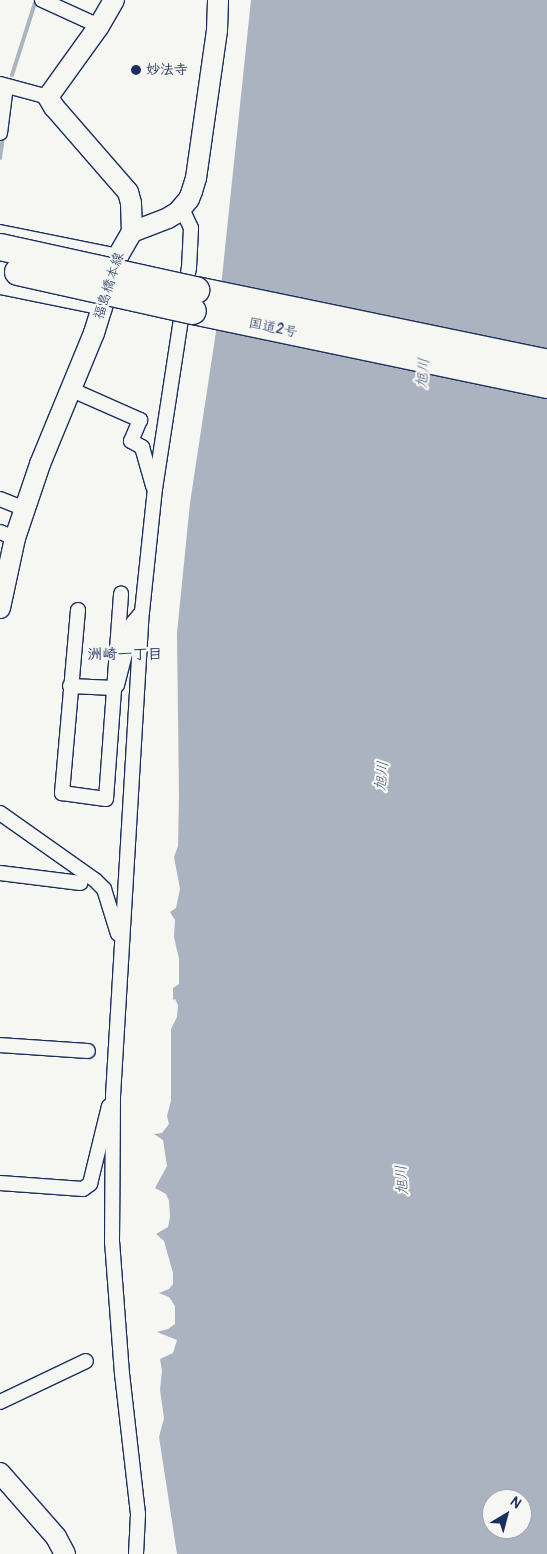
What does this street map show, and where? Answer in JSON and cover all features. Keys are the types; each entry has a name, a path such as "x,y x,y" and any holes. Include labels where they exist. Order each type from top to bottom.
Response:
{"highway":[{"name":"国道2号","path":"0,247 547,363"},
{"name":"国道2号","path":"4,274 547,386"}],"main road":[{"path":"114,0 99,26 48,97 54,107 128,192 131,203 132,232 168,218 182,209 189,199 196,178 217,30 218,0"},
{"name":"福島橋本線","path":"0,608 8,535 25,509 40,464 103,308 118,256 132,232"},
{"path":"0,1474 56,1537 65,1554"}],"street":[{"path":"42,0 99,26"},
{"path":"0,133 3,85 48,97"},
{"path":"136,1554 138,1514 122,1374 112,1242 112,1096 142,612 155,488 189,268 191,228 182,209"},
{"path":"0,232 118,256"},
{"path":"4,274 103,308"},
{"path":"70,389 140,420 131,441 142,447 151,483 155,488"},
{"path":"0,499 25,509"},
{"path":"78,610 62,793 106,799 121,594"},
{"path":"70,686 114,688 118,685 133,623 142,612"},
{"path":"0,813 100,884 104,889 122,944"},
{"path":"0,873 80,883"},
{"path":"0,1044 88,1051"},
{"path":"0,1183 83,1189 90,1184 104,1117 112,1096"},
{"path":"0,1402 86,1361"}],"water":[{"name":"旭川","path":"251,0 547,0 547,1554 177,1554 159,1437 164,1418 160,1390 162,1371 160,1359 173,1353 177,1340 157,1332 168,1329 175,1324 175,1306 169,1297 159,1293 169,1289 173,1284 173,1273 164,1241 156,1234 168,1227 170,1217 169,1201 166,1194 155,1188 167,1166 163,1140 154,1134 162,1133 169,1124 167,1116 171,1101 171,1029 177,1017 178,1005 175,999 173,1000 173,988 179,984 179,959 174,937 175,920 170,912 176,908 180,889 174,857 178,846 179,796 177,633 190,503 217,325"}],"waterway":[{"path":"12,75 36,0"},
{"path":"0,158 3,136"}],"place":[{"name":"妙法寺","path":"136,70"}],"district":[{"name":"洲崎一丁目","path":"125,655"}]}
